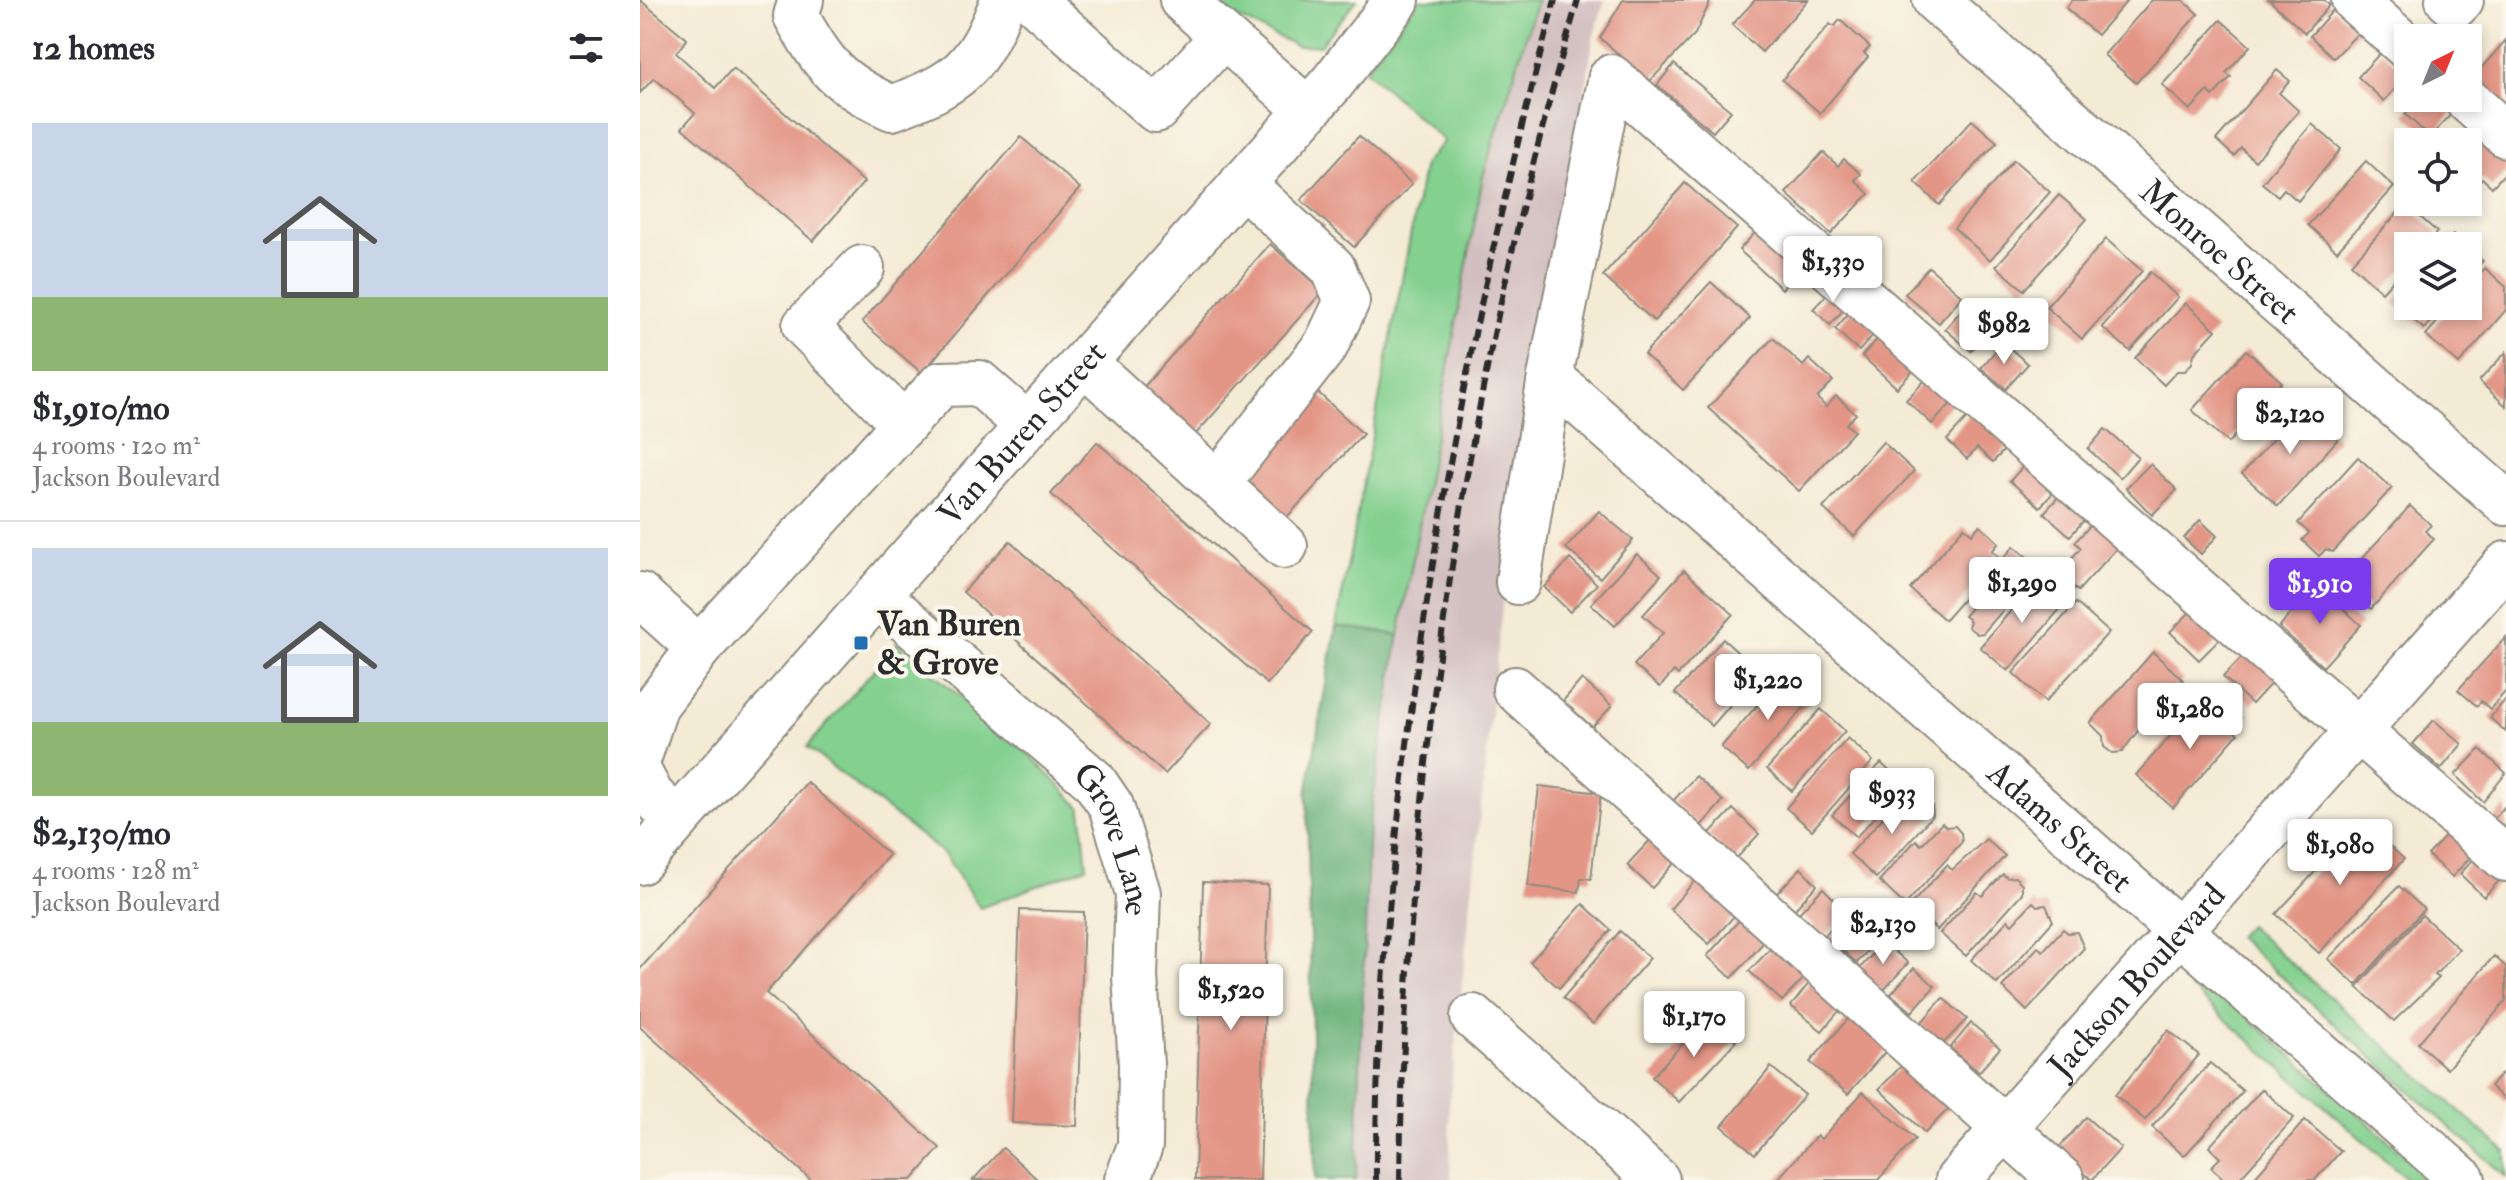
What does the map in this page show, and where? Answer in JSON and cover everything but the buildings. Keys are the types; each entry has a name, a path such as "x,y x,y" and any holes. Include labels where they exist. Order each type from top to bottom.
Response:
{"street":[{"path":"801,0 796,16 822,61 853,90 892,108 942,89 982,51 1003,0"},
{"path":"1032,0 1156,110 1223,36"},
{"path":"1182,0 1308,110"},
{"name":"Van Buren Street","path":"640,862 1308,110 1397,0"},
{"name":"Monroe Street","path":"1935,0 2506,503"},
{"path":"2354,0 2394,36"},
{"path":"2448,0 2455,6 2461,0"},
{"path":"1518,582 1550,377 1611,77 2506,859"},
{"path":"2481,112 2506,135"},
{"path":"1218,483 1326,345 1347,301 1333,268 1242,183"},
{"path":"862,268 805,326 904,424"},
{"path":"1085,363 1285,546"},
{"name":"Adams Street","path":"1550,377 2463,1180"},
{"path":"640,754 656,705 699,648 941,384 979,383 1028,426"},
{"name":"Jackson Boulevard","path":"1958,1180 2506,564"},
{"path":"640,595 699,648"},
{"name":"Grove Lane","path":"877,595 1094,781 1111,806 1138,893 1135,977 1141,1064 1140,1146 1127,1180"},
{"path":"1515,689 2062,1180"},
{"path":"640,774 651,795 677,820"},
{"path":"1473,1017 1657,1180"}],"shaded area":[{"path":"1419,0 1605,0 1594,35 1504,588 1449,1108 1451,1180 1315,1180 1307,793 1424,164 1444,141 1365,70"}],"green space":[{"path":"1212,0 1357,0 1320,45 1297,46 1208,4"},
{"path":"1419,0 1537,0 1483,176 1399,635 1336,626 1424,164 1444,141 1365,70"},
{"path":"1336,626 1399,635 1369,823 1356,1180 1315,1180 1307,793"},
{"path":"897,643 1032,757 1081,808 1087,867 980,908 944,854 807,747"},
{"path":"2248,925 2506,1152 2506,1177 2237,937"},
{"path":"2201,976 2433,1180 2408,1180 2190,988"}],"railway":[{"path":"1376,1180 1384,966 1406,752 1433,562 1486,280 1555,0"},
{"path":"1400,1180 1414,884 1429,734 1449,584 1474,435 1504,287 1578,0"}],"place":[{"name":"Van Buren & Grove","path":"861,643"}]}
